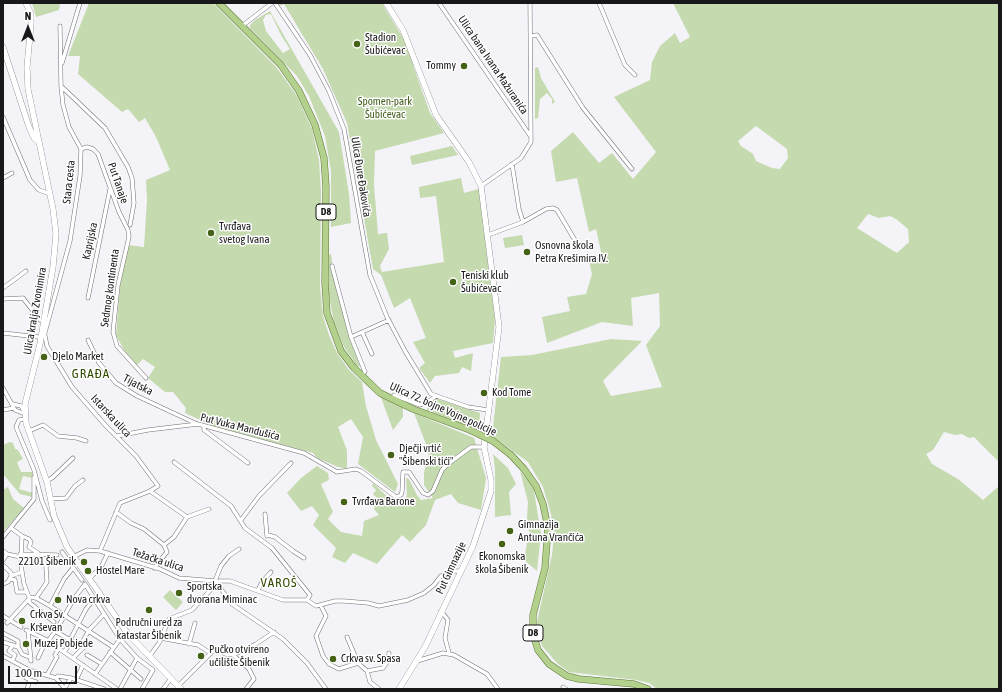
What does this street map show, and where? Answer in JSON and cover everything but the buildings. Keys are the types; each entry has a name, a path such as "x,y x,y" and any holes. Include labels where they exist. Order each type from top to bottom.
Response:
{"main road":[{"name":"Ulica 72. bojne Vojne policije","path":"219,3 270,53 290,77 306,103 320,140 324,158 326,187 324,283 327,314 341,351 354,368 380,393 413,409 470,430 493,441 511,454 536,486 543,504 548,528 545,568 533,615 533,634 538,650 549,664 567,676 579,680 629,684 648,689"}],"street":[{"name":"Ulica kralja Zvonimira","path":"26,3 31,14 27,67 28,89 55,219 56,249 41,336 26,400 25,414 62,538 73,557 128,634 149,658 180,687"},
{"path":"61,64 80,3"},
{"path":"242,26 273,3"},
{"name":"Ulica Đure Đakovića","path":"273,3 310,55 329,91 344,129 370,275 389,320 405,351 430,391 436,396"},
{"name":"Put Gimnazije","path":"386,3 406,36 436,115 469,162 481,186 499,328 484,446 491,480 491,491 479,528 460,571 417,661 399,689"},
{"name":"Ulica bana Ivana Mažuranića","path":"440,3 532,138"},
{"name":"Ulica bana Ivana Mažuranića","path":"481,186 525,154 532,138 530,3"},
{"path":"599,3 625,65 635,75"},
{"name":"Stara cesta","path":"41,336 71,234 80,176 81,149 70,127 63,106 61,86 60,26"},
{"path":"531,36 537,35 582,106 632,169"},
{"path":"3,47 29,128 34,138 39,142"},
{"path":"61,86 105,128 128,167 132,178 134,203 130,225"},
{"path":"3,117 30,180 39,190 50,194"},
{"name":"Put Tanaje","path":"81,149 93,149 98,154 129,236"},
{"path":"512,164 519,208 523,222"},
{"path":"3,178 12,173"},
{"name":"Kaprijska","path":"88,298 110,188"},
{"path":"488,235 523,222 546,209 553,208 557,210 576,242"},
{"name":"Sedmog kontinenta","path":"129,236 118,285 112,332 117,346 146,378"},
{"path":"332,266 351,337 365,372"},
{"path":"3,288 26,271"},
{"path":"3,299 23,298 40,320"},
{"path":"351,337 389,320"},
{"path":"362,332 372,354"},
{"path":"3,333 41,336"},
{"name":"Istarska ulica","path":"41,336 72,387 106,426 136,456 158,486 150,491"},
{"name":"Tijatska","path":"88,340 99,363 116,383 137,396 198,424"},
{"path":"3,388 19,413 25,414"},
{"path":"394,395 420,405 436,396 468,407 488,410"},
{"path":"3,410 26,400"},
{"path":"15,405 25,414"},
{"path":"25,414 19,420 16,427 34,470 42,501 50,520"},
{"name":"Put Vuka Mandušića","path":"117,436 148,430 198,424 304,453 330,469 340,472 356,469 361,470 396,497 401,495 402,474 406,471 409,472 423,493 428,496 433,491 442,470 448,464 471,447 484,446"},
{"path":"29,431 43,425 58,436 77,438 86,441"},
{"path":"204,426 204,430 248,463"},
{"path":"46,481 52,478 73,458"},
{"path":"174,462 231,506 245,528 264,541 281,557 310,595 307,600 316,606 321,606 335,601 368,603 379,606 401,602 424,593 434,585 441,576 447,573 460,571"},
{"path":"241,520 259,496 292,463"},
{"path":"3,537 34,499 36,492 34,470"},
{"path":"50,499 66,498 74,486 83,480"},
{"path":"73,557 87,550 100,551 120,503 150,491 187,518"},
{"path":"164,545 174,537 187,518 209,509"},
{"path":"116,512 144,529 164,545 167,552 154,568"},
{"path":"264,541 268,535 265,514"},
{"path":"11,528 29,539 31,542 29,547 39,553"},
{"path":"268,535 276,537 304,558"},
{"path":"22,536 20,555 22,572 29,600 57,624"},
{"path":"149,658 161,638 169,620 192,610 216,582 221,566 229,556 239,549"},
{"path":"3,551 7,554 20,555 39,553 59,554 73,568 82,580"},
{"name":"Težačka ulica","path":"100,551 154,568 179,578 216,582 230,580 283,600 303,602 307,600"},
{"path":"89,579 101,566 108,553"},
{"path":"3,560 7,554"},
{"path":"9,622 29,600 36,598 47,582 46,567 59,554"},
{"path":"3,565 11,573 8,582 3,584"},
{"path":"50,606 64,579 73,568"},
{"path":"10,577 22,572"},
{"path":"258,590 262,582 271,572"},
{"path":"10,577 15,580 17,592 26,592"},
{"path":"216,582 232,604 283,638 307,663 326,689"},
{"path":"38,658 47,641 55,631 57,624 65,615 73,600 85,584 120,639 137,658 153,670 152,674 143,681 142,689"},
{"path":"36,598 78,623 113,647"},
{"path":"64,652 72,641 70,640 78,623 94,599"},
{"path":"321,606 326,616 316,636 323,656 328,664 339,670 358,663"},
{"path":"441,611 448,620 445,638 449,653"},
{"path":"74,658 86,645 83,641 89,630 104,614"},
{"path":"3,616 9,622 21,627"},
{"path":"189,644 195,623"},
{"path":"3,633 18,641 18,647 22,654 31,659 27,630 59,648 117,689"},
{"path":"55,631 70,640"},
{"path":"233,655 256,644 274,632"},
{"path":"347,637 358,663 367,671 370,682 379,689"},
{"path":"161,638 198,646 210,653"},
{"path":"95,674 120,639"},
{"path":"3,642 18,647"},
{"path":"12,661 15,655 9,651 13,645"},
{"path":"47,675 57,657 55,655 59,648"},
{"path":"180,687 210,653 215,650 233,655 249,669 254,679 246,689"},
{"path":"110,652 143,681"},
{"path":"367,671 383,668 388,661 389,653"},
{"path":"417,661 438,654 449,653 487,674 498,689"},
{"path":"87,655 102,664"},
{"path":"3,656 39,675 47,675 56,678 65,689 71,678"},
{"path":"120,689 137,658"},
{"path":"76,680 83,665"},
{"path":"56,678 58,676 71,678 104,689"},
{"path":"27,689 28,678 36,682"},
{"path":"163,689 169,681"}],"green space":[{"path":"32,3 60,3 59,10 36,17"},
{"path":"89,3 213,3 277,68 297,96 312,129 319,160 321,192 320,287 323,316 337,353 349,370 362,382 366,406 376,440 398,484 395,492 358,464 363,437 351,419 338,427 347,450 347,469 338,467 317,458 313,453 213,426 185,413 186,408 173,392 165,392 148,378 155,367 143,359 137,365 124,350 116,335 120,285 128,245 144,247 147,200 146,180 170,170 156,137 145,118 139,122 128,109 122,112 78,74 80,56 68,56"},
{"name":"Spomen-park Šubićevac","path":"278,3 382,3 410,51 414,68 430,113 444,133 375,151 374,185 378,234 387,233 389,249 380,266 382,272 444,262 436,196 420,198 419,187 461,178 464,193 479,189 495,319 493,343 453,351 455,358 473,353 471,371 462,367 459,373 435,376 430,383 419,368 425,363 413,342 426,338 410,298 394,308 381,275 373,269 347,123 323,69 284,4 279,6"},
{"path":"673,3 999,3 999,462 974,437 969,438 962,434 955,435 944,432 933,450 926,454 932,464 958,479 983,500 999,486 999,689 657,689 649,683 636,680 569,672 557,663 542,646 536,626 552,555 554,535 551,514 543,487 528,462 492,436 501,357 532,355 611,339 642,341 603,381 611,396 662,387 646,345 660,326 659,293 631,298 633,326 602,322 547,343 542,317 570,311 567,297 586,294 592,274 589,261 602,256 596,229 589,232 577,178 556,182 551,151 573,132 599,163 612,153 633,179 656,152 614,97 650,80 652,62 660,46 675,33 680,43 690,37","holes":["756,126 787,149 788,158 780,169 772,168 756,161 753,154 741,146 738,141","868,214 879,218 890,216 896,219 908,229 909,242 897,253 857,228"]},
{"path":"270,11 339,132 349,194 351,223 331,227 331,171 325,136 309,96 297,76 250,28 250,25 255,20","holes":["271,14 282,37 290,49 283,53 266,31 263,20 266,15"]},
{"path":"538,67 541,78 555,102 552,104 552,99 547,93 540,99 538,118 535,119 535,68"},
{"path":"452,146 458,155 412,165 410,156"},
{"path":"522,235 524,245 505,248 503,238"},
{"path":"331,254 334,275 349,337 360,366 358,367 344,347 334,322 328,290 329,255"},
{"path":"380,395 403,408 403,417 393,430"},
{"path":"432,397 480,413 479,430 427,410"},
{"path":"414,413 474,438 486,478 481,510 458,503 451,494 435,500 426,525 410,542 402,535 377,564 353,553 345,563 332,557 336,548 313,525 319,515 312,506 301,511 287,493 301,478 317,466 328,473 329,480 321,484 333,512 328,519 341,532 362,536 364,521 379,515 374,509 377,498 373,494 376,490 372,486 373,483 391,500 404,502 407,495 406,478 409,479 421,500 433,498 424,485 424,473 429,452"},
{"path":"10,442 13,443 15,449 18,450 23,459 17,462 21,472 32,472 33,478 23,476 19,489 33,493 32,497 20,494 3,474 3,445"},
{"path":"493,454 508,468 516,484 509,492 511,515 495,517 495,469"},
{"path":"520,471 533,486 541,533 537,571 524,560 529,532 527,518 528,502"},
{"path":"8,487 13,499 24,508 3,532 3,490"},
{"path":"170,590 183,602 176,610 163,597"}],"place":[{"name":"Stadion Šubićevac","path":"357,44"},
{"name":"Tommy","path":"464,66"},
{"name":"Tvrđava svetog Ivana","path":"211,233"},
{"name":"Osnovna škola Petra Krešimira IV.","path":"527,252"},
{"name":"Teniski klub Šubićevac","path":"453,282"},
{"name":"Djelo Market","path":"44,357"},
{"name":"Kod Tome","path":"484,393"},
{"name":"Dječji vrtić \"Šibenski tići\"","path":"391,455"},
{"name":"Tvrđava Barone","path":"344,502"},
{"name":"Gimnazija Antuna Vrančića","path":"510,531"},
{"name":"Ekonomska škola Šibenik","path":"502,544"},
{"name":"22101 Šibenik","path":"84,562"},
{"name":"Hostel Mare","path":"88,571"},
{"name":"Sportska dvorana Miminac","path":"179,593"},
{"name":"Nova crkva","path":"58,600"},
{"name":"Područni ured za katastar Šibenik","path":"149,610"},
{"name":"Crkva Sv. Krševan","path":"22,621"},
{"name":"Muzej Pobjede","path":"26,644"},
{"name":"Pučko otvireno učilište Šibenik","path":"201,656"},
{"name":"Crkva sv. Spasa","path":"333,659"}],"district":[{"name":"GRAĐA","path":"91,374"},
{"name":"VAROŠ","path":"279,583"}]}
